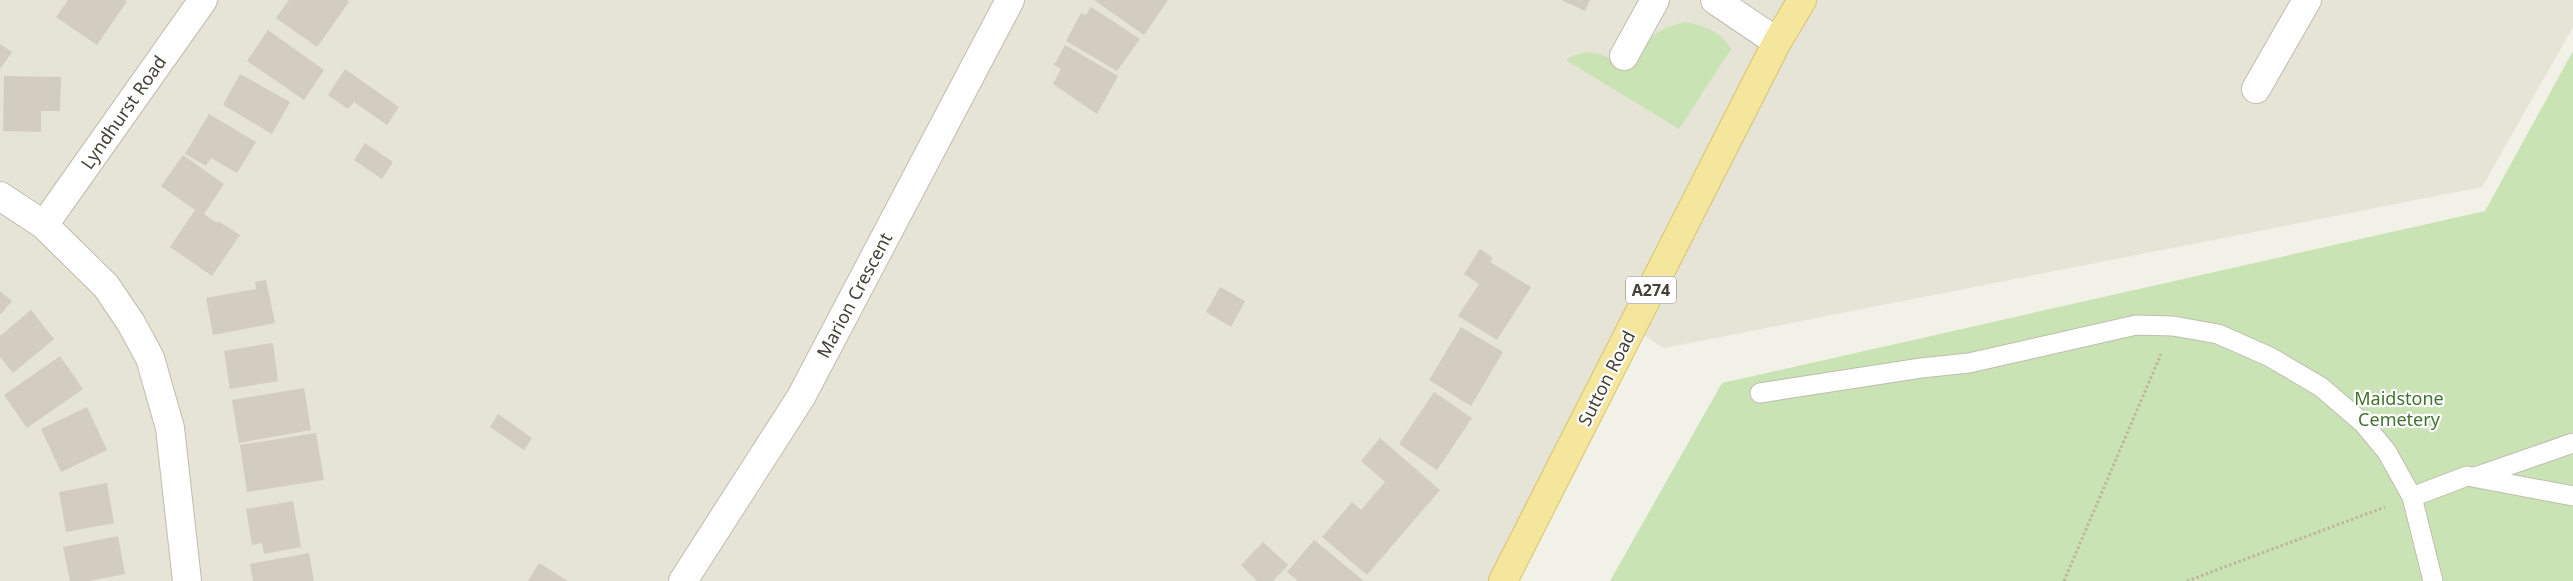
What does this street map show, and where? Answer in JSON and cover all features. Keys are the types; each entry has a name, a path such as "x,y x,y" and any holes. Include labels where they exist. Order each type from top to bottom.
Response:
{"main road":[{"name":"Sutton Road","path":"1503,581 1777,42 1802,0"}],"street":[{"name":"Lyndhurst Road","path":"44,225 203,0"},
{"name":"Marion Crescent","path":"683,581 801,397 1010,0"},
{"path":"1624,56 1655,0"},
{"path":"1715,0 1777,42"},
{"path":"2256,90 2307,0"},
{"path":"0,196 44,225 106,286 131,323 150,358 163,396 170,428 187,581"}],"lane":[{"path":"1760,393 1921,368 1969,364 2136,325 2173,326 2218,334 2270,357 2321,387 2363,423 2387,452 2412,497 2433,581"},
{"path":"2474,477 2573,443"},
{"path":"2412,497 2466,476 2573,496"}],"path":[{"path":"2064,581 2173,326"},
{"path":"2187,581 2412,497"}],"shaded area":[{"path":"0,0 2573,0 2573,27 2482,187 1664,348 1630,327 1498,581 0,581"}],"green space":[{"path":"1686,22 1718,34 1731,49 1679,129 1566,60 1584,53 1599,54 1631,70 1646,44 1652,38 1665,28"},
{"name":"Maidstone Cemetery","path":"2573,51 2573,581 1610,581 1722,383 2485,211"}],"building":[{"path":"68,0 127,1 97,45 56,17"},
{"path":"289,0 347,0 349,2 317,47 276,18"},
{"path":"1094,0 1168,0 1144,35"},
{"path":"1561,0 1590,0 1585,11"},
{"path":"1091,7 1140,39 1117,71 1066,41 1081,13 1086,15"},
{"path":"268,30 324,70 304,100 247,61"},
{"path":"0,44 12,52 0,69"},
{"path":"1065,45 1118,76 1097,114 1053,84 1061,69 1054,65"},
{"path":"345,69 399,107 387,125 354,102 348,109 328,95"},
{"path":"240,74 290,102 272,134 223,105"},
{"path":"4,76 61,77 60,111 41,111 41,132 3,131"},
{"path":"209,114 256,142 237,173 211,158 206,166 185,154"},
{"path":"365,143 393,162 382,179 354,160"},
{"path":"183,155 224,184 204,214 240,235 212,276 170,247 195,210 161,186"},
{"path":"1480,249 1493,258 1490,262 1531,287 1497,340 1458,316 1479,284 1464,274"},
{"path":"266,280 275,323 213,335 206,298 256,289 255,282"},
{"path":"1220,287 1245,301 1231,327 1206,312"},
{"path":"0,291 12,301 0,315"},
{"path":"31,310 54,339 13,373 0,357 0,336"},
{"path":"1461,327 1503,352 1471,406 1429,380"},
{"path":"273,343 278,381 230,389 224,351"},
{"path":"60,356 83,389 27,428 4,395"},
{"path":"304,388 311,430 239,443 232,400"},
{"path":"1434,392 1472,418 1437,470 1399,444"},
{"path":"87,407 107,450 61,472 41,429"},
{"path":"498,414 532,438 524,450 490,427"},
{"path":"316,433 324,480 247,492 240,445"},
{"path":"1380,438 1440,490 1367,575 1322,537 1352,502 1361,510 1385,482 1361,461"},
{"path":"107,483 114,523 66,532 59,492"},
{"path":"293,501 301,547 264,554 262,543 252,545 246,509"},
{"path":"118,536 125,574 89,581 70,581 63,547"},
{"path":"1314,540 1364,581 1298,581 1287,572"},
{"path":"1263,542 1288,565 1273,581 1257,581 1241,565"},
{"path":"309,553 314,581 253,581 250,564"},
{"path":"539,563 568,581 528,581"}]}
